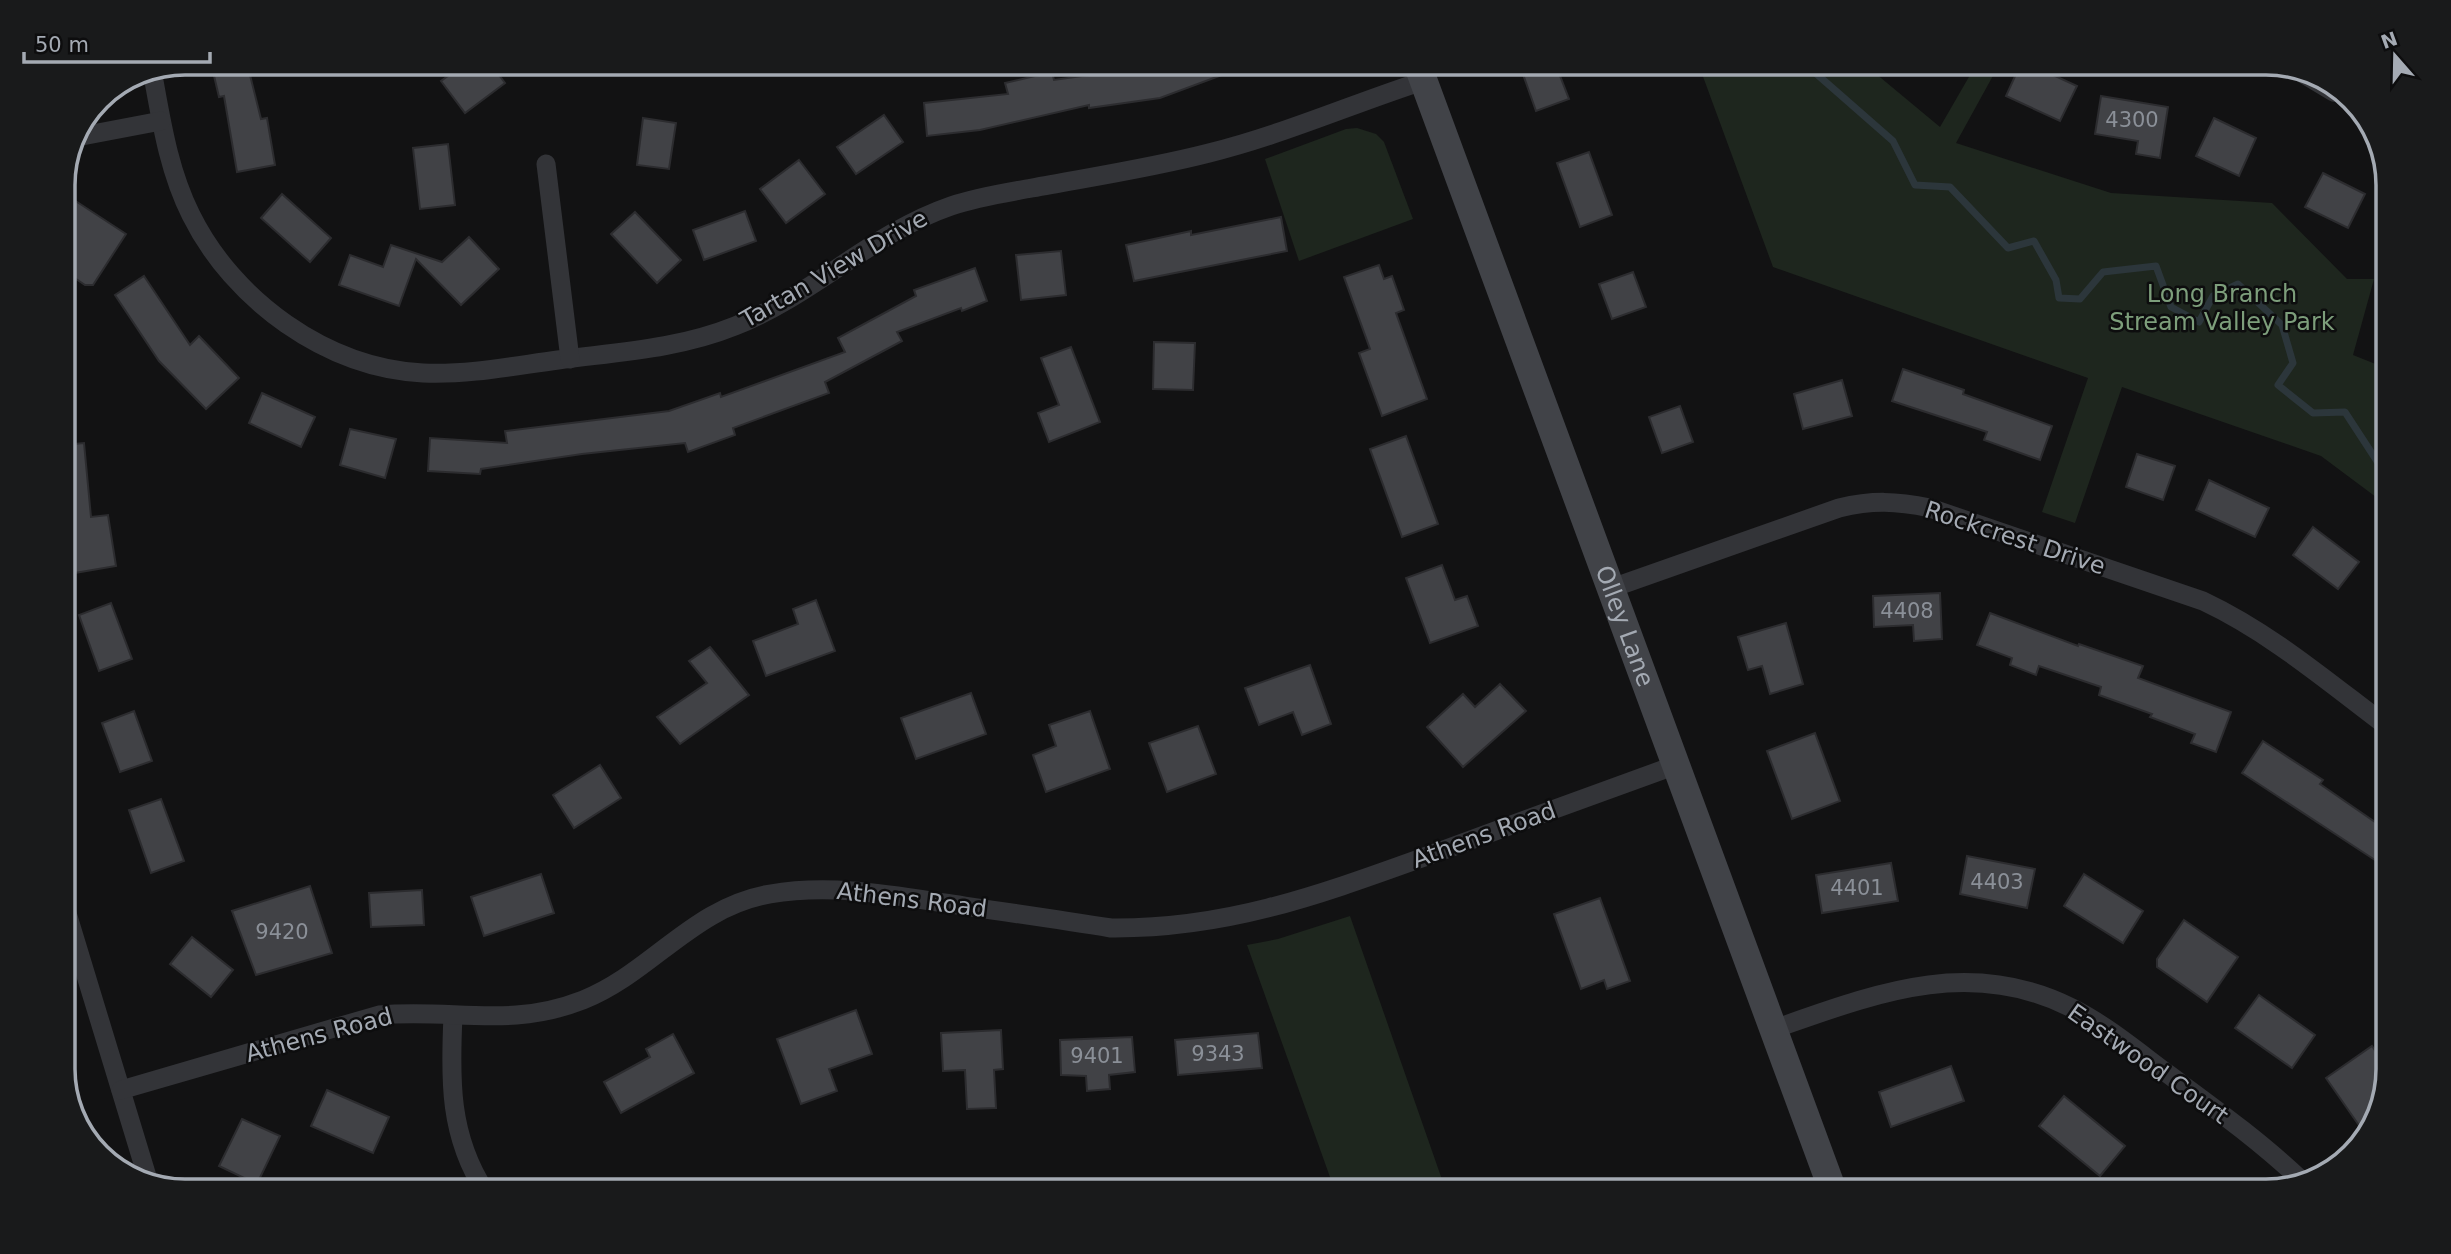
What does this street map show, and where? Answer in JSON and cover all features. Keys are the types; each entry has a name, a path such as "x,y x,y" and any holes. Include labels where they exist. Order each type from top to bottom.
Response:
{"main road":[{"name":"Olley Lane","path":"1421,75 1829,1179"}],"street":[{"name":"Tartan View Drive","path":"154,80 171,166 191,215 210,247 232,275 253,297 307,337 362,361 421,373 473,372 662,347 700,338 737,326 787,301 895,231 954,205 991,195 1208,153 1264,137 1413,75"},
{"path":"88,135 161,121"},
{"path":"546,164 570,359"},
{"name":"Rockcrest Drive","path":"1612,588 1839,508 1864,502 1898,501 1930,508 2203,601 2238,618 2270,639 2376,718"},
{"name":"Athens Road","path":"121,1090 379,1015 410,1012 453,1016 525,1016 584,1000 628,974 697,923 732,905 770,894 809,890 857,890 1111,928 1196,924 1261,911 1325,893 1676,765"},
{"path":"75,939 145,1170"},
{"name":"Eastwood Court","path":"1774,1029 1876,994 1910,986 1979,982 2010,986 2039,994 2071,1008 2136,1049 2239,1127 2295,1175"},
{"path":"453,1016 450,1079 454,1113 468,1160 478,1179"}],"green space":[{"name":"Long Branch Stream Valley Park","path":"1702,75 1877,75 1940,127 1970,75 1993,75 1956,143 2111,193 2272,203 2347,279 2374,279 2353,355 2376,364 2376,497 2321,456 2122,387 2075,523 2042,512 2088,378 1773,267"},
{"path":"1357,128 1376,134 1384,142 1413,219 1299,261 1265,159 1346,129"},
{"path":"1350,916 1442,1179 1331,1179 1247,945 1278,939"}],"building":[{"path":"214,75 250,75 261,119 267,118 275,165 237,172 224,96 219,97"},
{"path":"449,75 499,75 505,83 465,113 441,81"},
{"path":"1039,75 1053,75 1054,80 1090,75 1222,75 1160,98 1089,108 1089,105 980,130 927,136 924,103 1008,94 1005,83"},
{"path":"1523,75 1560,75 1569,99 1536,111"},
{"path":"2016,75 2053,75 2077,86 2060,121 2006,96"},
{"path":"2101,96 2168,107 2160,158 2136,154 2138,141 2095,134"},
{"path":"884,115 903,142 856,174 837,147"},
{"path":"643,118 676,123 669,169 637,165"},
{"path":"2214,118 2256,138 2239,176 2196,156"},
{"path":"448,144 455,205 420,209 413,148"},
{"path":"1589,152 1612,215 1580,227 1557,163"},
{"path":"799,160 825,194 786,223 760,189"},
{"path":"2323,173 2365,194 2348,228 2305,207"},
{"path":"282,194 331,238 310,262 261,218"},
{"path":"75,201 126,234 93,285 85,285 75,278"},
{"path":"745,211 756,241 704,260 693,230"},
{"path":"635,212 681,260 657,283 611,234"},
{"path":"1281,217 1287,251 1134,281 1126,245 1191,231 1191,235"},
{"path":"469,237 499,269 461,305 416,259 399,306 339,285 350,255 383,267 391,245 442,262"},
{"path":"1061,251 1066,295 1021,300 1016,255"},
{"path":"1379,265 1384,279 1392,276 1404,310 1396,313 1427,399 1382,416 1359,353 1370,349 1344,277"},
{"path":"975,268 987,301 897,332 902,341 825,382 829,393 733,428 735,435 688,452 685,443 582,454 481,469 480,474 428,471 430,438 507,443 505,431 669,411 720,393 721,397 845,352 838,338 916,296 914,290"},
{"path":"1633,272 1646,307 1612,319 1599,284"},
{"path":"144,276 190,345 199,336 239,378 206,409 159,361 115,295"},
{"path":"1154,342 1195,343 1193,390 1153,389"},
{"path":"1071,347 1100,422 1049,442 1038,413 1059,405 1041,358"},
{"path":"1903,369 1964,390 1963,394 2052,426 2040,460 1984,440 1987,432 1892,401"},
{"path":"1842,380 1852,416 1803,429 1794,394"},
{"path":"262,393 315,417 301,447 249,423"},
{"path":"1680,406 1693,442 1662,453 1649,417"},
{"path":"350,429 396,439 385,478 340,465"},
{"path":"1406,436 1438,524 1402,537 1370,449"},
{"path":"84,443 91,517 108,515 116,566 75,573 75,444"},
{"path":"2137,454 2175,466 2163,500 2126,487"},
{"path":"2209,480 2269,508 2255,537 2196,510"},
{"path":"2313,527 2359,562 2338,589 2293,555"},
{"path":"1442,565 1455,600 1467,596 1478,626 1430,643 1406,578"},
{"path":"1940,593 1942,639 1914,641 1913,625 1874,627 1873,596"},
{"path":"816,600 835,651 766,676 753,641 798,624 793,609"},
{"path":"111,603 132,659 99,671 79,615"},
{"path":"1990,613 2078,646 2079,644 2143,666 2138,678 2231,712 2216,752 2191,743 2195,734 2150,717 2152,714 2099,695 2101,687 2039,666 2036,675 2010,665 2012,658 1977,645"},
{"path":"1786,623 1803,684 1770,694 1762,666 1748,670 1738,637"},
{"path":"710,647 749,695 680,744 657,717 707,683 689,661"},
{"path":"1310,665 1331,724 1302,735 1293,712 1259,725 1245,688"},
{"path":"1500,684 1526,711 1463,767 1427,727 1463,694 1475,707"},
{"path":"971,693 986,734 916,759 901,718"},
{"path":"134,711 152,761 120,772 102,723"},
{"path":"1090,711 1110,769 1046,792 1033,755 1056,746 1049,725"},
{"path":"1198,726 1216,774 1167,792 1149,743"},
{"path":"1815,733 1840,801 1792,819 1767,751"},
{"path":"2263,741 2323,780 2320,784 2376,823 2376,861 2242,773"},
{"path":"600,765 621,798 574,828 553,795"},
{"path":"161,799 184,861 151,873 129,810"},
{"path":"1967,856 2035,869 2027,908 1960,894"},
{"path":"1891,863 1898,901 1822,913 1816,875"},
{"path":"541,874 554,913 484,936 471,897"},
{"path":"2084,874 2143,911 2123,943 2064,906"},
{"path":"310,886 332,953 256,975 232,911"},
{"path":"422,890 424,925 371,927 369,893"},
{"path":"1600,898 1630,981 1607,989 1604,980 1581,989 1554,914"},
{"path":"2184,920 2238,957 2207,1002 2157,967 2157,959"},
{"path":"192,937 233,970 211,997 170,964"},
{"path":"2259,995 2315,1035 2292,1068 2235,1028"},
{"path":"856,1010 872,1054 829,1069 837,1091 801,1104 777,1039"},
{"path":"1001,1030 1003,1069 994,1070 996,1108 967,1109 965,1070 943,1071 941,1033"},
{"path":"1258,1033 1262,1068 1178,1075 1175,1040"},
{"path":"673,1034 694,1073 621,1113 604,1082 650,1057 646,1049"},
{"path":"1132,1037 1135,1072 1109,1075 1110,1089 1087,1091 1086,1076 1061,1075 1060,1040"},
{"path":"2372,1046 2376,1052 2375,1083 2359,1126 2326,1078"},
{"path":"1951,1066 1964,1101 1891,1127 1879,1092"},
{"path":"327,1090 389,1117 373,1153 311,1126"},
{"path":"2064,1096 2125,1146 2100,1176 2039,1126"},
{"path":"242,1119 280,1136 259,1179 246,1179 219,1166"}],"waterway":[{"path":"1818,75 1893,141 1915,185 1950,187 2008,248 2034,241 2056,280 2059,298 2080,299 2103,272 2156,266 2171,307 2199,322 2213,296 2238,284 2282,325 2293,363 2278,385 2313,413 2345,412 2376,460"}]}
